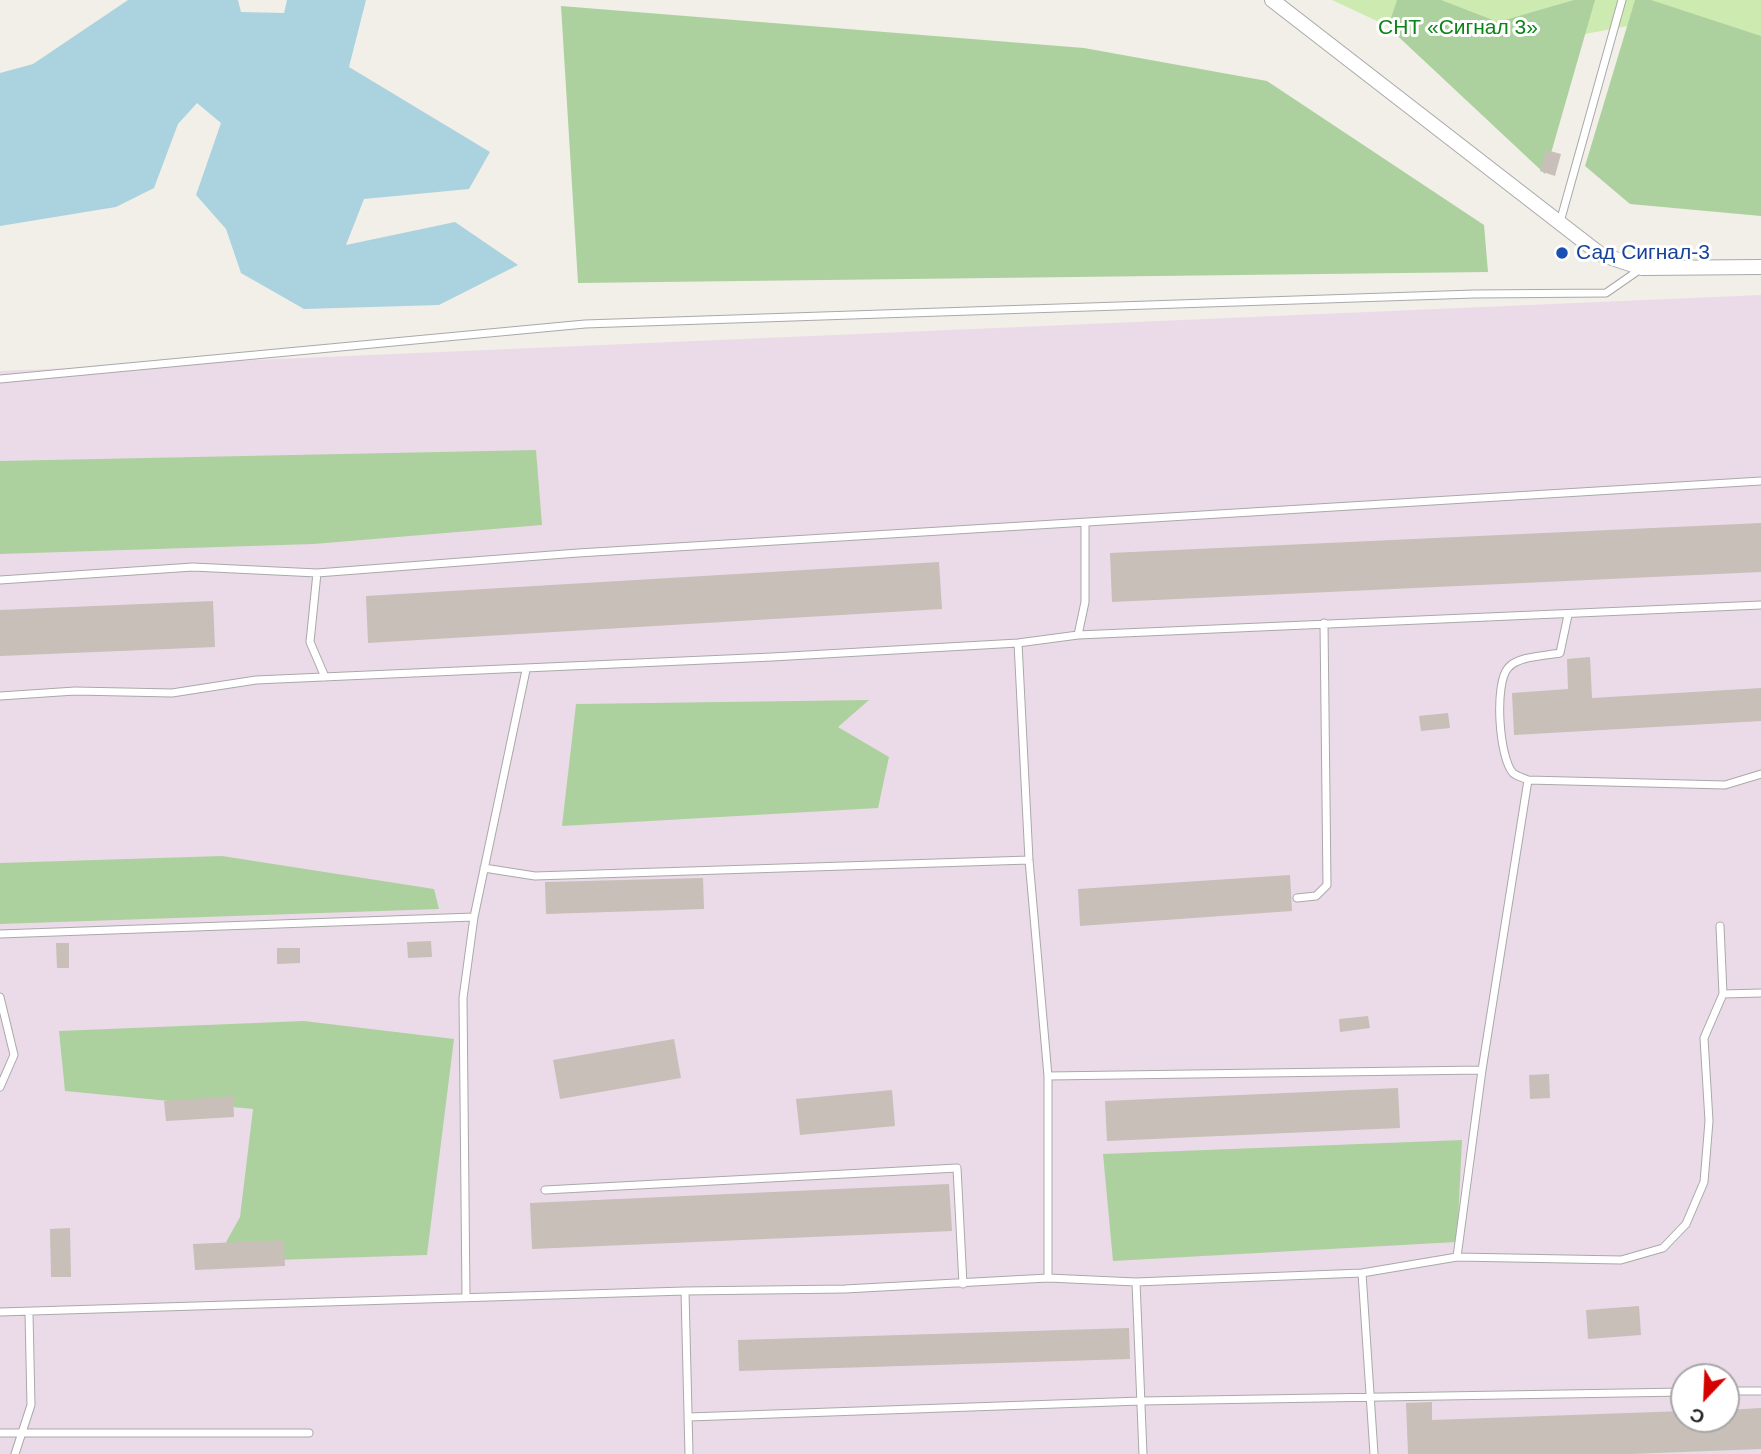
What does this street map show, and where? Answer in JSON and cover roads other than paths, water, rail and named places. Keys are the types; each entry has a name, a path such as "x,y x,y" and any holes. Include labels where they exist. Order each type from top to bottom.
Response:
{"street":[{"path":"1272,0 1600,254 1642,268 1761,267"}],"lane":[{"path":"1560,222 1622,0"},
{"path":"0,379 585,324 1474,294 1606,293 1642,268"},
{"path":"0,580 193,567 317,573 1761,481"},
{"path":"1078,635 1085,602 1085,523"},
{"path":"317,573 310,642 324,677"},
{"path":"0,696 75,691 172,693 256,680 526,670 1018,643 1078,635 1761,605"},
{"path":"1568,615 1560,653 1519,661 1508,668 1500,687 1502,749 1513,773 1528,780 1725,785 1761,774"},
{"path":"1297,898 1316,896 1327,885 1324,623"},
{"path":"1018,643 1029,860 1048,1076 1048,1278"},
{"path":"466,1297 463,998 474,917 526,670"},
{"path":"1457,1257 1482,1070 1528,780"},
{"path":"484,868 535,876 1029,860"},
{"path":"0,934 474,917"},
{"path":"0,1312 963,1284 1048,1278 1136,1282 1362,1273 1457,1257 1621,1260 1662,1248 1686,1224 1703,1182 1709,1121 1704,1038 1723,995 1720,926"},
{"path":"1723,995 1761,993"},
{"path":"0,998 14,1055 0,1087"},
{"path":"1048,1076 1482,1070"},
{"path":"545,1190 957,1168 963,1284"},
{"path":"1362,1273 1374,1454"},
{"path":"1136,1282 1143,1454"},
{"path":"685,1291 689,1454"},
{"path":"15,1454 25,1431 31,1405 29,1313"},
{"path":"1740,1391 1761,1391"},
{"path":"689,1417 1141,1401 1670,1392"},
{"path":"0,1433 309,1433"}],"water":[{"path":"128,0 238,0 241,12 284,13 287,0 366,0 349,67 490,152 469,189 364,199 346,245 455,222 518,265 439,305 304,309 241,273 226,229 196,195 221,123 197,103 178,124 154,188 116,207 0,226 0,73 33,64"}],"place":[{"name":"Сад Сигнал-3","path":"1562,253"}],"park label":[{"name":"СНТ «Сигнал 3»","path":"1458,28"}]}
